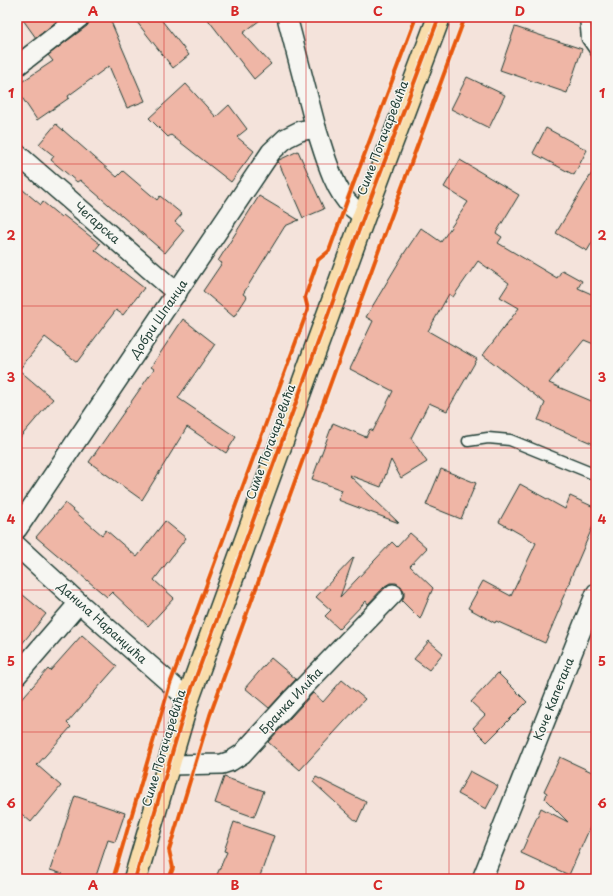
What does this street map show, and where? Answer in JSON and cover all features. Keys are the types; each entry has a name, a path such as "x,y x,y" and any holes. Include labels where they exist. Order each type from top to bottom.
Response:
{"main road":[{"name":"Симе Погачаревића","path":"135,879 188,699 364,216 439,17"}],"street":[{"path":"17,66 80,17"},
{"path":"287,17 316,128 334,180 352,207 364,216"},
{"name":"Добри Шпанца","path":"17,529 271,152 286,138 300,131 316,128"},
{"name":"Чегарска","path":"17,154 177,293"},
{"name":"Данила Наранџића","path":"17,546 188,699"},
{"name":"Коче Капетана","path":"482,879 596,593"},
{"name":"Бранка Илића","path":"169,765 222,764 231,761 242,754 293,698 394,594"},
{"path":"17,675 79,603"}],"lane":[{"path":"585,17 587,39 596,52"},
{"path":"468,441 488,438 510,440 596,476"}],"building":[{"path":"21,17 62,17 36,38"},
{"path":"91,17 109,17 145,101 127,108 109,66 68,96 69,98 37,120 17,90 17,85 53,61 48,55 87,26"},
{"path":"133,17 159,17 189,55 173,68"},
{"path":"206,17 264,17 243,33 271,64 254,79"},
{"path":"515,27 582,49 567,93 500,70"},
{"path":"467,77 505,95 489,128 451,109"},
{"path":"186,84 216,117 229,105 247,129 237,137 254,151 231,182 171,135 168,137 149,118"},
{"path":"56,124 117,177 123,171 157,200 160,196 182,214 175,222 184,230 165,253 80,180 77,182 51,160 54,156 39,144"},
{"path":"546,128 587,150 574,175 533,153"},
{"path":"298,151 324,209 303,218 278,161"},
{"path":"460,160 519,195 496,233 502,237 498,243 557,278 562,270 582,281 578,288 596,296 596,345 584,340 549,383 596,403 596,445 538,420 545,403 483,355 519,308 500,297 509,283 478,261 453,297 449,294 428,331 477,359 447,411 429,403 411,438 427,462 401,478 391,460 381,487 349,475 399,523 338,500 342,490 312,479 333,423 366,437 370,429 373,431 393,391 350,369 373,321 366,317 421,228 441,242 468,202 444,187"},
{"path":"596,166 596,236 587,251 556,233"},
{"path":"17,185 41,205 43,202 61,217 63,215 100,244 95,250 144,288 123,315 116,310 77,362 45,337 19,370 53,399 17,441"},
{"path":"259,196 299,220 285,226 243,294 247,297 234,317 203,291 222,263 218,261"},
{"path":"183,319 215,344 178,398 236,437 226,453 187,427 142,500 89,462 154,369 151,367"},
{"path":"441,469 476,483 461,519 426,505"},
{"path":"520,484 565,509 570,496 596,508 596,519 545,643 496,621 495,623 468,608 483,581 511,596 536,543 499,522"},
{"path":"65,503 102,535 106,530 137,557 165,521 186,538 154,580 174,598 148,626 112,592 107,597 36,537"},
{"path":"410,533 427,548 410,566 433,588 420,619 402,601 404,591 401,586 396,583 390,583 385,586 368,604 366,601 339,629 325,616 331,610 316,597 354,557 340,597 392,542 397,547"},
{"path":"17,590 46,614 17,650"},
{"path":"82,635 117,666 67,723 71,727 37,765 61,786 31,822 17,810 17,704 48,669 50,671"},
{"path":"429,641 443,653 429,670 414,659"},
{"path":"271,658 296,679 269,708 245,688"},
{"path":"498,673 527,702 487,742 473,728 485,715 471,702"},
{"path":"342,680 365,699 300,770 268,742 313,693 323,702"},
{"path":"560,757 596,774 596,814 569,875 521,853 541,808 568,822 545,799 547,793 544,791"},
{"path":"470,771 498,786 486,809 458,794"},
{"path":"224,777 264,791 254,817 215,803"},
{"path":"316,777 366,802 357,822 313,782"},
{"path":"75,796 125,813 115,842 108,840 95,879 61,879 63,874 50,870"},
{"path":"234,822 274,836 259,879 215,879 227,852 224,851"}],"cycle path":[{"path":"113,879 170,684 308,309 305,297 318,260 329,251 416,17"},
{"path":"135,879 188,699 364,216 439,17"},
{"path":"169,879 173,868 169,850 210,715 465,17"}]}
